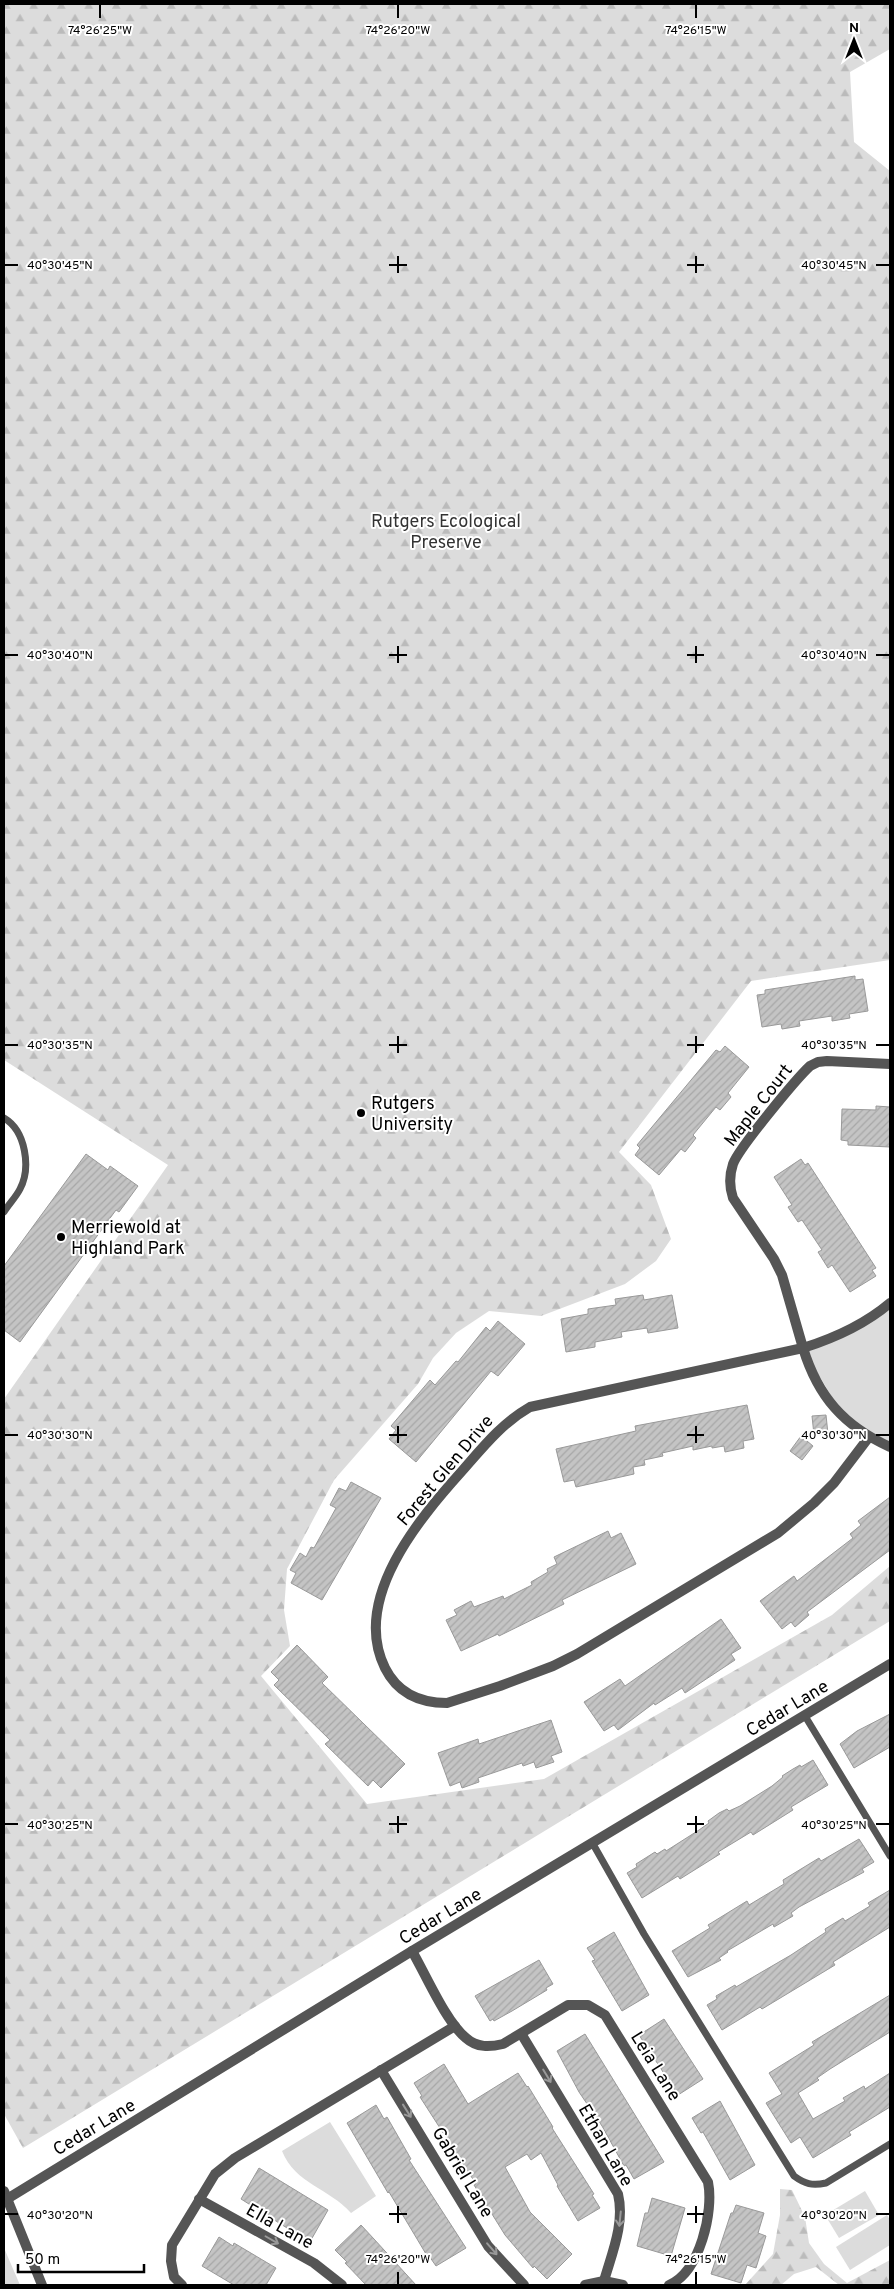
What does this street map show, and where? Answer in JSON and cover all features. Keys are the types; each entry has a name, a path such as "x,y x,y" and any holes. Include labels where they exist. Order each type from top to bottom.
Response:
{"street":[{"name":"Maple Court","path":"803,1348 782,1275 733,1198 729,1186 734,1163 738,1155 810,1066 818,1062 827,1061 890,1064"},
{"name":"Forest Glen Drive","path":"869,1437 834,1483 814,1503 773,1537 577,1654 553,1666 447,1703 421,1700 409,1695 397,1685 381,1659 376,1628 382,1593 397,1558 421,1519 498,1430 513,1416 534,1406 803,1348 830,1340 876,1314 890,1303"},
{"path":"803,1348 808,1365 830,1402 846,1421 869,1437 890,1448"},
{"name":"Cedar Lane","path":"5,2198 890,1664"},
{"name":"Leia Lane","path":"412,1951 455,2026 467,2039 479,2045 491,2047 503,2044 522,2035 568,2006 582,2004 598,2009 605,2015 708,2182 710,2209 698,2253 686,2272 669,2285"},
{"path":"182,2285 174,2277 171,2261 172,2245 216,2174 235,2158 455,2026"},
{"name":"Ethan Lane","path":"522,2035 618,2194 620,2221 604,2281"},
{"name":"Gabriel Lane","path":"381,2070 488,2246 524,2285"},
{"path":"5,2198 42,2285"},
{"name":"Ella Lane","path":"199,2199 314,2263 342,2285"},
{"path":"585,2285 604,2281 623,2285"}],"lane":[{"path":"4,1118 18,1132 24,1150 25,1170 20,1189 4,1212"},
{"path":"805,1716 890,1856"},
{"path":"593,1844 649,1942 794,2176 804,2183 815,2185 826,2183 890,2144"}],"green space":[{"name":"Rutgers Ecological Preserve","path":"4,4 890,4 890,49 850,72 854,142 890,171 890,960 751,981 619,1152 651,1185 671,1239 656,1261 625,1284 541,1316 489,1311 456,1333 433,1358 418,1384 334,1480 287,1569 284,1610 290,1646 261,1676 367,1804 544,1779 832,1615 890,1566 890,1621 23,2148 4,2114 4,1399 168,1165 4,1060"},
{"path":"890,1303 890,1447 846,1421 803,1348 830,1340"},
{"path":"330,2122 376,2196 351,2213 333,2197 304,2179 295,2171 282,2151"},
{"path":"780,2189 792,2190 805,2217 809,2243 824,2264 847,2283 890,2260 890,2285 839,2285 816,2267 794,2274 781,2285 745,2285 773,2254 780,2215"},
{"path":"865,2191 879,2215 839,2238 825,2215"},
{"path":"887,2215 890,2220 890,2245 850,2270 836,2247"},
{"path":"4,2248 20,2285 4,2285"}],"building":[{"path":"855,976 855,980 863,979 868,1011 849,1014 850,1018 832,1021 832,1016 799,1021 800,1026 782,1029 781,1024 762,1027 757,995 765,994 765,990"},
{"path":"725,1046 749,1067 728,1093 731,1097 720,1110 716,1107 693,1135 696,1138 685,1152 681,1149 659,1175 635,1155 640,1148 637,1145 716,1050 720,1052"},
{"path":"876,1106 890,1107 890,1147 848,1145 848,1141 841,1140 842,1109 876,1110"},
{"name":"Merriewold at Highland Park","path":"86,1154 108,1170 110,1166 138,1186 119,1212 116,1210 20,1342 4,1330 4,1266"},
{"path":"801,1159 805,1165 808,1163 876,1268 872,1270 876,1276 850,1292 832,1265 828,1268 818,1252 822,1250 802,1220 798,1222 788,1207 792,1205 774,1177"},
{"path":"643,1295 644,1300 672,1295 678,1328 648,1333 647,1328 621,1332 622,1337 595,1342 595,1347 566,1352 561,1319 588,1314 588,1309 616,1305 615,1299"},
{"path":"498,1321 525,1344 498,1376 491,1371 416,1462 389,1439 396,1430 391,1426 430,1380 435,1385 456,1361 458,1362 486,1327 490,1331"},
{"path":"747,1405 754,1439 743,1441 744,1448 725,1452 724,1446 712,1448 712,1446 693,1450 693,1446 662,1453 663,1456 644,1460 645,1465 633,1467 634,1474 576,1487 574,1480 564,1482 556,1449 636,1431 635,1426"},
{"path":"826,1415 828,1434 814,1435 812,1416"},
{"path":"801,1436 813,1446 802,1460 790,1451"},
{"path":"351,1482 381,1498 322,1600 291,1583 296,1573 290,1570 300,1553 306,1557 311,1547 314,1548 336,1508 330,1505 339,1488 346,1491"},
{"path":"890,1497 890,1550 807,1612 809,1615 795,1627 791,1622 782,1629 760,1601 794,1576 797,1581 853,1538 850,1534 861,1525 858,1521"},
{"path":"608,1531 611,1538 621,1533 636,1564 562,1600 564,1604 499,1636 498,1634 461,1651 446,1620 457,1615 454,1610 471,1601 474,1607 503,1596 504,1599 532,1585 531,1582 548,1572 547,1569 557,1564 554,1557"},
{"path":"721,1619 741,1648 731,1654 735,1660 685,1693 682,1688 655,1705 654,1703 618,1730 614,1725 604,1731 584,1702 620,1679 625,1686"},
{"path":"297,1645 328,1677 322,1683 405,1764 381,1788 373,1780 368,1786 325,1744 330,1740 274,1685 279,1680 271,1672"},
{"path":"890,1714 890,1747 854,1768 840,1744 857,1731"},
{"path":"551,1720 562,1752 551,1756 554,1762 536,1768 534,1762 523,1766 522,1763 478,1778 479,1782 462,1788 460,1782 450,1786 438,1753 478,1739 479,1744"},
{"path":"813,1760 828,1785 791,1807 793,1810 753,1835 751,1832 718,1852 720,1854 680,1879 678,1876 642,1898 627,1873 637,1867 636,1864 655,1852 657,1854 665,1849 666,1851 709,1823 708,1821 719,1813 740,1806 772,1786 793,1769"},
{"path":"859,1839 874,1862 862,1869 864,1872 799,1907 791,1913 793,1916 774,1927 773,1924 727,1951 719,1958 721,1960 688,1977 672,1951 710,1928 708,1925 747,1901 749,1905 784,1884 783,1880 819,1858 821,1861"},
{"path":"890,1890 890,1927 833,1962 835,1965 762,2009 760,2007 722,2030 707,2005 717,1999 716,1996 735,1985 736,1987 791,1955 826,1932 825,1929 843,1918 845,1921 870,1906 868,1903"},
{"path":"614,1932 649,1995 622,2011 592,1961 595,1960 587,1948"},
{"path":"539,1960 553,1984 546,1988 547,1990 512,2011 494,2021 493,2019 490,2021 475,1996"},
{"path":"890,1995 890,2032 830,2069 817,2078 819,2080 798,2093 813,2119 845,2101 843,2098 864,2086 865,2089 890,2073 890,2107 849,2132 851,2135 813,2158 800,2137 791,2143 766,2103 782,2094 769,2073 814,2045 812,2042"},
{"path":"664,2019 703,2079 678,2095 639,2035"},
{"path":"585,2034 664,2162 634,2179 626,2165 624,2166 602,2126 579,2092 557,2051"},
{"path":"444,2064 468,2104 518,2073 528,2086 594,2194 592,2195 600,2208 578,2221 557,2186 541,2153 531,2160 527,2154 505,2167 530,2212 572,2254 547,2279 534,2266 533,2268 505,2235 474,2185 476,2184 420,2097 422,2096 414,2083"},
{"path":"720,2101 755,2165 730,2180 703,2132 701,2133 692,2118"},
{"path":"376,2105 384,2119 387,2117 411,2159 409,2160 466,2248 436,2266 426,2254 388,2193 347,2123"},
{"path":"259,2168 328,2210 311,2240 296,2231 295,2233 241,2199"},
{"path":"652,2198 685,2208 671,2256 637,2246 645,2213 648,2213"},
{"path":"736,2205 764,2213 758,2233 766,2236 756,2268 747,2265 741,2283 711,2274 731,2213 733,2213"},
{"path":"361,2225 416,2285 366,2285 345,2263 347,2262 335,2250"},
{"path":"219,2237 233,2246 234,2243 276,2268 266,2285 234,2285 202,2266"}],"place":[{"name":"Rutgers University","path":"361,1113"},
{"name":"Merriewold at Highland Park","path":"61,1237"}]}
